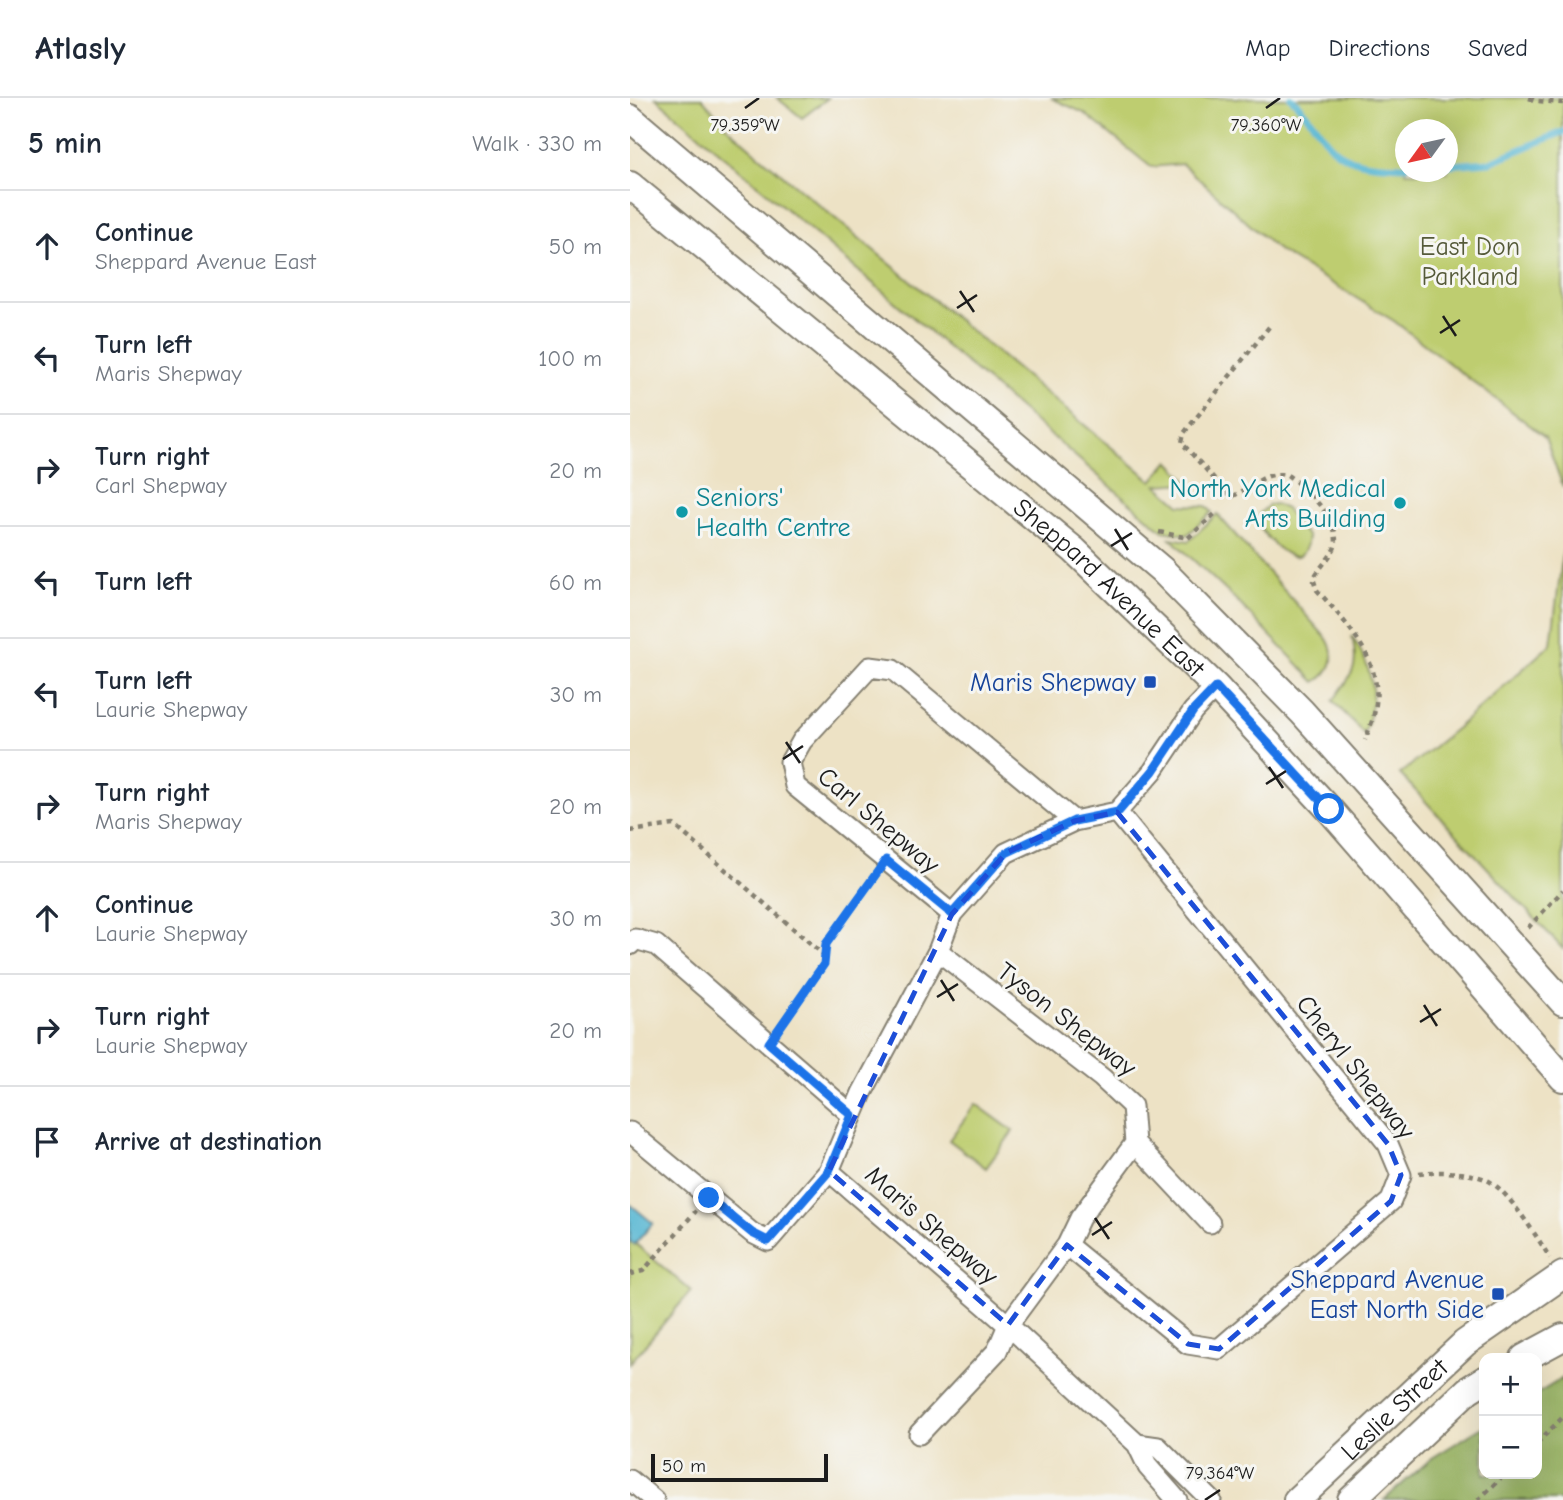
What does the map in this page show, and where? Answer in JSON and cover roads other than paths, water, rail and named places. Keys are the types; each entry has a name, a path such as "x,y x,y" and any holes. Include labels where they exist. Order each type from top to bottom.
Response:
{"main road":[{"name":"Sheppard Avenue East","path":"630,118 1161,570 1302,712 1563,1002"},
{"name":"Sheppard Avenue East","path":"630,185 1074,550 1216,687 1329,809 1563,1078"},
{"name":"Leslie Street","path":"1297,1500 1465,1343 1562,1276"},
{"path":"1533,1353 1563,1337"},
{"name":"Leslie Street","path":"1351,1500 1468,1390 1479,1383"}],"street":[{"name":"Carl Shepway","path":"952,914 795,786 790,762 802,741 870,667 893,670 1074,821"},
{"path":"1118,812 1153,771 1193,711 1216,687"},
{"name":"Maris Shepway","path":"1118,812 1074,821 1006,853 952,914 938,951 852,1115 829,1171 1008,1325 1137,1444 1148,1467 1177,1500"},
{"name":"Cheryl Shepway","path":"1067,1245 1188,1344 1219,1349 1391,1201 1401,1175 1388,1144 1118,812"},
{"path":"630,945 635,939 656,945 852,1115"},
{"name":"Tyson Shepway","path":"938,951 1102,1078 1132,1106 1135,1143"},
{"path":"630,1132 752,1233 768,1241 829,1171"},
{"path":"919,1434 996,1351 1008,1325 1067,1245 1080,1218 1135,1143 1210,1223"},
{"name":"Maris Shepway","path":"1137,1444 1158,1447 1211,1500"},
{"path":"630,1480 654,1500"}],"water":[{"path":"630,1204 653,1223 634,1245 630,1241"}],"waterway":[{"path":"1291,98 1307,114 1329,144 1345,157 1364,163 1395,165"},
{"path":"1458,164 1490,162 1563,132"}],"place":[{"name":"North York Medical Arts Building","path":"1400,503"},
{"name":"Seniors' Health Centre","path":"682,512"},
{"name":"Maris Shepway","path":"1150,682"},
{"name":"Sheppard Avenue East North Side","path":"1498,1294"}],"park label":[{"name":"East Don Parkland","path":"1470,261"}]}
